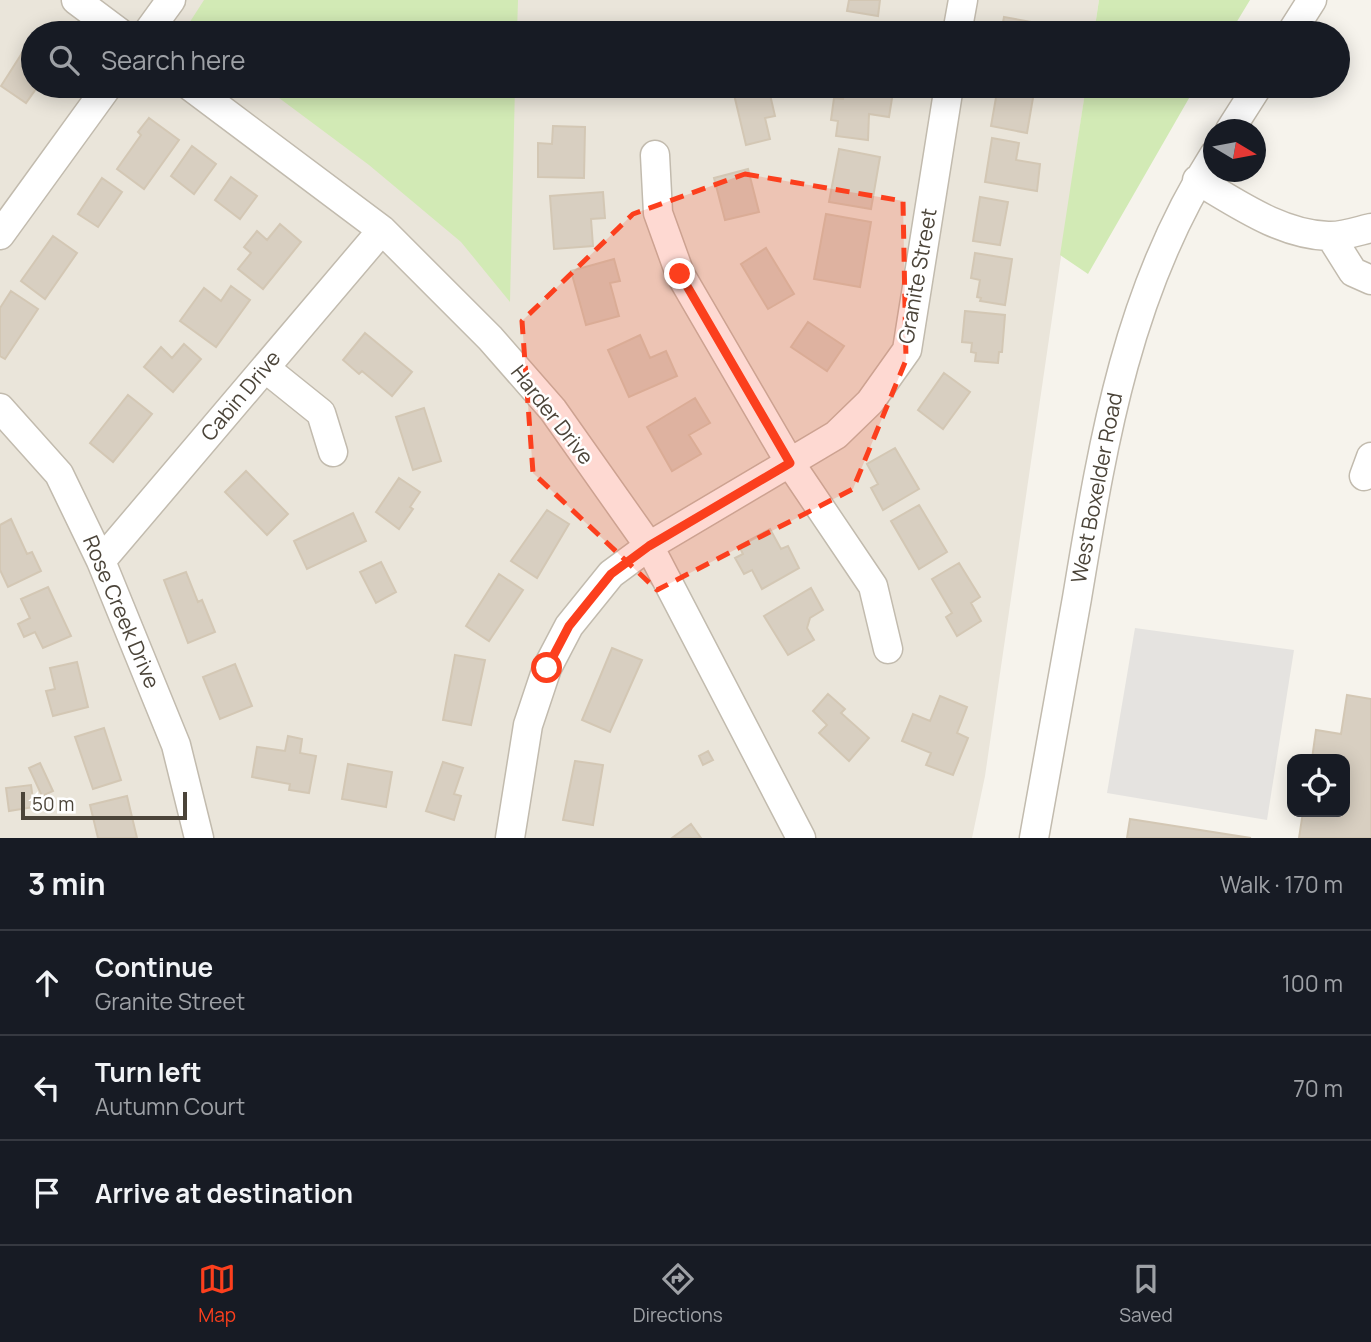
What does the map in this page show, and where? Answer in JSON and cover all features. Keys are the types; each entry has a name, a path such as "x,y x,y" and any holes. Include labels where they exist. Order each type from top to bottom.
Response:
{"street":[{"path":"76,0 104,21"},
{"path":"156,21 171,0"},
{"path":"959,21 962,0"},
{"path":"1299,21 1312,0"},
{"path":"0,235 99,98"},
{"name":"Harder Drive","path":"206,98 382,230 490,338 553,410 649,546 801,838"},
{"name":"Granite Street","path":"510,838 528,725 547,668 569,626 611,574 649,546 836,435 870,402 907,350 947,98"},
{"path":"1237,119 1250,98"},
{"path":"655,155 658,213 680,274 790,463 873,586 888,649"},
{"name":"West Boxelder Road","path":"1034,838 1114,394 1132,330 1161,252 1203,171"},
{"path":"1197,180 1254,214 1297,233 1331,237 1371,228"},
{"name":"Cabin Drive","path":"101,561 382,230"},
{"path":"1331,237 1353,271 1371,279"},
{"path":"265,368 321,413 333,452"},
{"name":"Rose Creek Drive","path":"0,408 60,474 101,561 176,745 199,838"}],"highlighted area":[{"path":"745,174 903,201 906,360 853,489 657,590 533,473 522,321 633,214"}],"shaded area":[{"path":"0,0 1099,0 1096,21 21,21 21,98 1084,98 985,776 972,838 0,838"},
{"path":"1135,628 1294,650 1267,820 1107,793"}],"green space":[{"path":"204,0 518,0 517,21 190,21"},
{"path":"1099,0 1250,0 1237,21 1096,21"},
{"path":"279,98 515,98 510,302 461,242 369,165"},
{"path":"1084,98 1189,98 1088,274 1060,255"}],"building":[{"path":"849,0 880,0 878,16 847,11"},
{"path":"1004,17 1026,21 1003,21"},
{"path":"21,55 21,98 30,98 26,103 1,86"},
{"path":"735,98 771,98 775,116 765,118 770,139 746,145"},
{"path":"834,98 892,98 889,117 869,114 868,140 836,136 838,121 831,120"},
{"path":"996,98 1033,98 1027,133 991,126"},
{"path":"149,118 179,140 144,189 117,169 141,135 138,132"},
{"path":"553,126 585,127 584,178 538,177 538,143 552,144"},
{"path":"992,138 1019,143 1016,160 1040,164 1037,191 985,182"},
{"path":"192,146 216,164 194,194 171,176"},
{"path":"839,149 880,157 871,209 829,202"},
{"path":"748,169 759,212 725,220 714,178"},
{"path":"231,177 257,196 240,219 215,200"},
{"path":"102,178 122,192 98,227 78,214"},
{"path":"603,192 605,218 591,219 593,246 554,249 550,196"},
{"path":"980,197 1008,202 1000,245 973,241"},
{"path":"826,214 871,222 860,287 814,279"},
{"path":"280,224 301,242 263,289 238,269 251,253 244,247 257,231 267,240"},
{"path":"53,236 77,253 45,299 21,281"},
{"path":"766,248 794,294 768,309 741,264"},
{"path":"975,253 1012,259 1005,305 980,301 981,298 977,297 980,280 971,278"},
{"path":"614,259 620,281 610,283 619,316 586,325 571,271"},
{"path":"231,286 250,300 216,347 180,321 204,288 221,301"},
{"path":"11,291 38,309 5,359 0,356 0,308"},
{"path":"965,311 1005,315 1002,352 999,352 998,363 975,361 976,353 971,352 972,343 962,342"},
{"path":"808,322 844,346 827,371 791,347"},
{"path":"365,333 412,372 392,396 362,371 359,374 343,360"},
{"path":"640,335 650,358 666,351 677,376 629,397 608,350"},
{"path":"184,344 201,359 173,392 144,367 161,347 172,358"},
{"path":"944,373 970,392 943,429 918,410"},
{"path":"128,395 152,414 113,462 90,443"},
{"path":"695,398 710,423 689,435 701,454 672,471 647,427"},
{"path":"424,408 441,461 413,470 396,417"},
{"path":"895,448 919,489 883,510 871,488 878,484 867,464"},
{"path":"246,471 288,514 267,535 225,492"},
{"path":"399,478 420,492 410,507 413,509 399,529 376,512"},
{"path":"919,505 947,552 919,569 891,521"},
{"path":"547,510 569,524 537,578 511,561"},
{"path":"353,513 366,541 307,569 294,541"},
{"path":"11,519 27,554 32,552 41,571 8,587 0,570 0,525"},
{"path":"770,529 781,549 788,546 799,568 762,589 752,570 744,574 735,558 743,554 739,546"},
{"path":"381,562 396,592 376,603 360,572"},
{"path":"959,563 980,597 971,603 981,621 957,636 946,617 952,613 932,579"},
{"path":"186,572 198,602 202,600 215,632 188,643 164,580"},
{"path":"499,574 523,590 489,641 466,626"},
{"path":"48,587 71,636 43,648 35,632 24,637 18,624 30,618 21,599"},
{"path":"811,588 823,610 810,618 807,628 814,640 788,655 764,616"},
{"path":"612,648 642,660 610,732 582,720"},
{"path":"455,655 485,660 471,725 443,720"},
{"path":"77,662 88,707 53,716 46,691 55,689 50,668"},
{"path":"235,664 252,706 220,719 203,677"},
{"path":"828,694 845,709 841,713 869,738 849,761 819,733 827,725 813,711"},
{"path":"1347,695 1371,699 1371,838 1299,838 1302,817 1350,817 1350,754 1313,754 1316,730 1341,734"},
{"path":"940,696 967,707 957,733 968,738 953,775 926,765 931,753 902,741 913,714 930,721"},
{"path":"104,728 121,780 93,789 75,737"},
{"path":"288,736 302,739 300,753 316,756 309,793 289,790 290,784 252,777 257,747 285,751"},
{"path":"708,751 713,760 703,765 699,756"},
{"path":"575,761 603,765 593,825 563,820"},
{"path":"443,762 463,768 454,794 461,796 454,820 426,811"},
{"path":"40,763 53,791 42,796 29,768"},
{"path":"348,764 392,772 386,807 342,799"},
{"path":"31,785 34,807 9,811 6,788"},
{"path":"127,796 137,838 98,838 90,805"},
{"path":"1130,819 1251,838 1127,838"},
{"path":"691,824 701,838 672,838"}],"route":[{"path":"547,668 569,626 611,574 649,546 790,463 680,274"}]}
